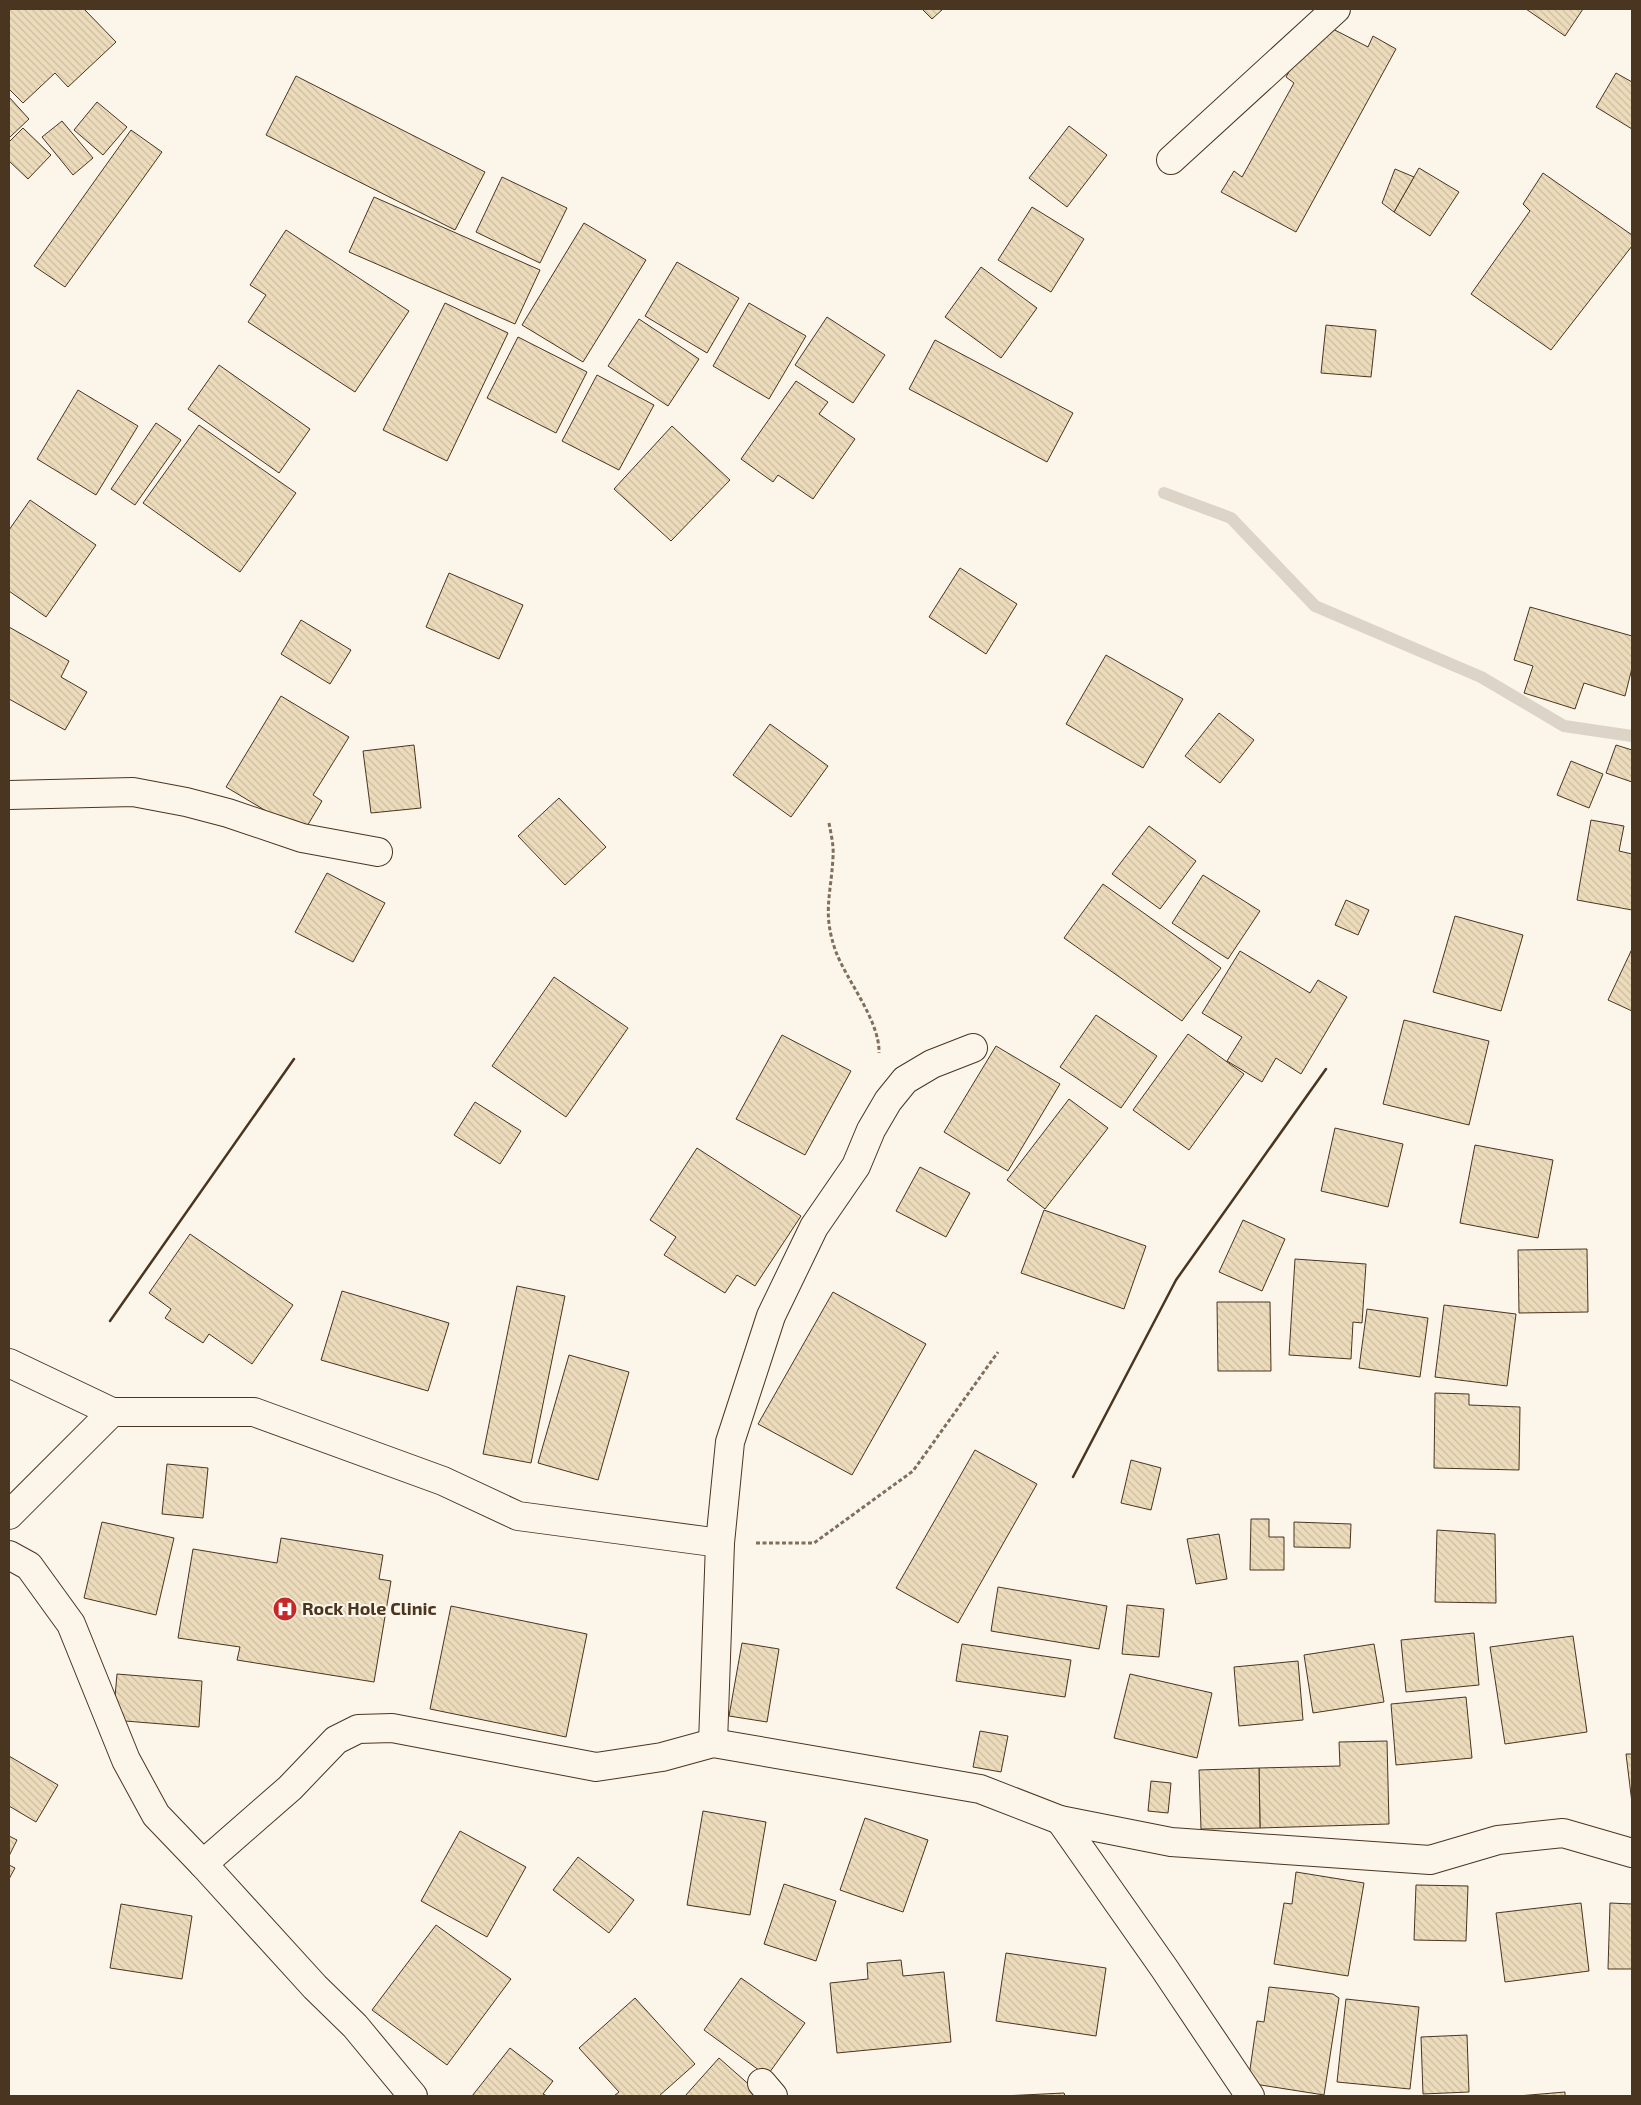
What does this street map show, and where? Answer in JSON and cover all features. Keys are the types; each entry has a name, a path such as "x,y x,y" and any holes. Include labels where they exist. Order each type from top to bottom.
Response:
{"street":[{"path":"1171,160 1336,9"},
{"path":"9,795 133,792 186,802 228,813 302,838 378,852"},
{"path":"713,1743 720,1543 730,1442 771,1316 814,1227 856,1166 871,1130 888,1101 905,1080 932,1064 974,1048"},
{"path":"9,1363 112,1412 254,1412 443,1481 518,1516 720,1543"},
{"path":"9,1515 112,1412"},
{"path":"9,1555 29,1566 72,1624 126,1760 156,1815 314,1987 355,2026 414,2096"},
{"path":"203,1864 290,1788 336,1740 358,1729 392,1728 596,1767 662,1757 713,1743 980,1789 1060,1820 1171,1842 1430,1860 1498,1840 1563,1833 1632,1854"},
{"path":"1060,1820 1164,1968 1250,2096"}],"path":[{"path":"829,823 833,855 827,906 829,929 837,954 853,984 874,1032 879,1046 878,1062 905,1080"},
{"path":"720,1543 814,1543 913,1471 998,1352"}],"building":[{"path":"9,9 84,9 116,42 68,87 55,73 23,103 9,89"},
{"path":"922,9 943,9 932,19"},
{"path":"1526,9 1583,9 1565,36"},
{"path":"1327,26 1368,47 1373,36 1396,49 1296,232 1221,192 1234,171 1242,177 1294,83 1286,77 1305,44"},
{"path":"1616,73 1632,82 1632,129 1596,107"},
{"path":"296,76 485,172 455,230 266,135"},
{"path":"9,97 29,119 9,138"},
{"path":"97,102 127,127 103,155 74,130"},
{"path":"62,121 93,158 73,175 42,137"},
{"path":"1069,126 1107,155 1067,207 1029,178"},
{"path":"23,128 51,155 28,179 9,161 9,142"},
{"path":"131,130 162,152 65,287 34,266"},
{"path":"1419,168 1459,192 1430,236 1394,212"},
{"path":"1395,169 1414,177 1394,212 1382,203"},
{"path":"1543,173 1632,235 1632,246 1551,350 1471,294 1530,211 1523,204"},
{"path":"502,177 567,208 540,263 476,232"},
{"path":"374,197 540,270 515,324 349,252"},
{"path":"1032,207 1084,239 1051,292 998,260"},
{"path":"584,223 646,260 583,362 522,325"},
{"path":"286,230 409,311 355,392 248,322 266,295 250,285"},
{"path":"677,262 739,298 707,353 645,316"},
{"path":"981,267 1037,308 1001,358 945,317"},
{"path":"445,303 508,333 447,461 383,430"},
{"path":"749,303 806,336 769,399 713,366"},
{"path":"827,317 885,355 853,403 795,365"},
{"path":"639,319 699,359 668,406 608,366"},
{"path":"1326,325 1376,330 1371,377 1321,373"},
{"path":"518,337 587,372 556,433 487,398"},
{"path":"935,340 1073,413 1047,462 909,389"},
{"path":"219,365 310,429 279,473 188,409"},
{"path":"597,375 654,405 619,470 562,441"},
{"path":"796,381 828,402 819,414 855,439 813,499 778,475 773,482 741,459"},
{"path":"78,390 138,426 96,495 37,459"},
{"path":"156,423 181,440 135,505 111,489"},
{"path":"199,425 296,493 240,572 143,503"},
{"path":"672,426 730,480 671,541 614,489"},
{"path":"30,500 96,545 46,617 9,591 9,530"},
{"path":"960,568 1017,604 986,654 929,617"},
{"path":"449,573 523,605 499,659 426,627"},
{"path":"1530,607 1632,636 1632,668 1625,696 1584,683 1575,709 1524,693 1533,666 1514,660"},
{"path":"301,620 351,650 330,684 281,654"},
{"path":"9,627 69,661 61,677 87,692 65,730 9,699"},
{"path":"1106,655 1183,699 1143,768 1066,724"},
{"path":"281,696 349,737 313,795 322,801 303,833 226,787"},
{"path":"1219,713 1254,740 1220,783 1185,756"},
{"path":"770,724 828,766 791,817 733,775"},
{"path":"414,745 421,808 371,813 363,751"},
{"path":"1616,745 1632,750 1632,782 1606,773"},
{"path":"1571,761 1603,774 1589,808 1557,795"},
{"path":"559,798 606,847 565,885 518,836"},
{"path":"1591,820 1624,826 1619,851 1632,854 1632,910 1577,900"},
{"path":"1149,826 1196,861 1160,909 1112,874"},
{"path":"327,873 385,903 353,962 295,932"},
{"path":"1203,875 1260,911 1228,959 1172,923"},
{"path":"1103,884 1221,968 1182,1021 1064,938"},
{"path":"1346,900 1369,910 1358,935 1335,925"},
{"path":"1455,916 1523,935 1501,1011 1433,992"},
{"path":"1632,949 1632,1011 1608,1000"},
{"path":"1240,951 1310,993 1318,980 1347,997 1301,1074 1276,1058 1262,1082 1227,1061 1242,1037 1202,1013"},
{"path":"554,977 628,1028 566,1117 492,1066"},
{"path":"1096,1015 1157,1056 1121,1108 1060,1067"},
{"path":"1404,1020 1489,1041 1469,1125 1383,1104"},
{"path":"1188,1034 1244,1074 1189,1150 1133,1110"},
{"path":"782,1035 851,1071 805,1155 736,1119"},
{"path":"996,1046 1060,1084 1008,1171 944,1132"},
{"path":"1069,1099 1108,1128 1045,1209 1007,1180"},
{"path":"475,1102 521,1131 500,1164 454,1135"},
{"path":"1335,1128 1403,1144 1388,1207 1321,1191"},
{"path":"1475,1145 1553,1160 1538,1238 1460,1223"},
{"path":"697,1148 801,1216 755,1286 737,1275 725,1293 664,1255 676,1237 650,1220"},
{"path":"920,1167 970,1193 946,1237 896,1211"},
{"path":"1044,1210 1146,1246 1124,1309 1021,1273"},
{"path":"1243,1220 1285,1239 1262,1291 1219,1272"},
{"path":"190,1234 293,1305 252,1364 209,1334 203,1343 165,1318 171,1309 149,1293"},
{"path":"1587,1249 1588,1312 1519,1313 1518,1250"},
{"path":"1295,1259 1366,1264 1362,1323 1353,1322 1351,1359 1289,1355"},
{"path":"517,1286 565,1296 531,1463 483,1454"},
{"path":"342,1291 449,1323 428,1391 321,1360"},
{"path":"833,1292 926,1344 852,1475 758,1424"},
{"path":"1217,1302 1270,1302 1271,1371 1218,1371"},
{"path":"1444,1305 1516,1314 1507,1386 1435,1377"},
{"path":"1367,1309 1428,1318 1420,1377 1359,1368"},
{"path":"569,1355 629,1372 598,1480 538,1463"},
{"path":"1435,1393 1469,1394 1469,1405 1520,1407 1519,1470 1434,1468"},
{"path":"975,1450 1037,1484 958,1623 896,1588"},
{"path":"1131,1460 1161,1468 1151,1510 1121,1503"},
{"path":"167,1464 208,1468 203,1518 162,1514"},
{"path":"1251,1519 1269,1519 1269,1537 1284,1537 1284,1570 1250,1570"},
{"path":"102,1522 174,1538 156,1615 84,1598"},
{"path":"1294,1522 1351,1524 1350,1548 1294,1547"},
{"path":"1437,1530 1495,1534 1496,1603 1435,1602"},
{"path":"1219,1534 1227,1579 1196,1584 1187,1539"},
{"name":"Rock Hole Clinic","path":"281,1538 383,1555 379,1579 391,1581 374,1682 237,1660 240,1647 178,1638 193,1549 277,1563"},
{"path":"998,1587 1107,1606 1099,1649 991,1631"},
{"path":"1127,1605 1164,1609 1159,1657 1122,1654"},
{"path":"451,1606 587,1634 566,1737 430,1709"},
{"path":"1474,1633 1479,1685 1406,1692 1401,1640"},
{"path":"1573,1636 1587,1732 1505,1744 1490,1647"},
{"path":"742,1643 779,1649 767,1722 729,1716"},
{"path":"962,1644 1071,1660 1065,1697 956,1681"},
{"path":"1374,1644 1384,1702 1313,1713 1304,1655"},
{"path":"1298,1661 1303,1720 1239,1726 1234,1667"},
{"path":"117,1674 202,1681 199,1727 113,1720"},
{"path":"1130,1674 1212,1693 1197,1758 1114,1738"},
{"path":"1466,1697 1472,1758 1396,1765 1391,1704"},
{"path":"980,1731 1008,1736 1001,1772 973,1767"},
{"path":"1387,1741 1389,1824 1260,1828 1259,1768 1340,1766 1339,1742"},
{"path":"1626,1754 1632,1754 1632,1803"},
{"path":"9,1756 58,1785 36,1822 9,1806"},
{"path":"1259,1768 1260,1828 1201,1829 1199,1770"},
{"path":"1151,1781 1171,1783 1168,1813 1148,1811"},
{"path":"703,1811 766,1822 750,1915 687,1905"},
{"path":"865,1818 928,1840 903,1912 840,1890"},
{"path":"460,1831 526,1867 487,1937 421,1901"},
{"path":"9,1836 17,1840 9,1856"},
{"path":"578,1857 634,1900 609,1933 553,1890"},
{"path":"9,1865 15,1868 9,1879"},
{"path":"1296,1872 1364,1883 1348,1976 1274,1964 1284,1903 1292,1904"},
{"path":"784,1884 836,1901 816,1961 764,1944"},
{"path":"1416,1885 1468,1886 1466,1941 1414,1940"},
{"path":"1581,1903 1589,1971 1505,1982 1496,1913"},
{"path":"1610,1903 1632,1904 1632,1969 1608,1969"},
{"path":"121,1904 192,1916 182,1979 110,1968"},
{"path":"436,1925 511,1979 447,2065 372,2010"},
{"path":"1006,1953 1106,1968 1096,2036 996,2021"},
{"path":"901,1960 903,1976 944,1972 951,2042 837,2053 830,1983 868,1979 867,1963"},
{"path":"741,1978 805,2023 767,2076 704,2030"},
{"path":"1269,1987 1333,1994 1339,1998 1324,2095 1248,2083 1257,2021 1264,2022"},
{"path":"635,1998 695,2064 659,2096 614,2096 619,2092 579,2048"},
{"path":"1346,1999 1419,2007 1410,2089 1337,2082"},
{"path":"1467,2035 1469,2092 1423,2094 1421,2037"},
{"path":"510,2048 553,2081 543,2094 547,2096 472,2096"},
{"path":"719,2058 762,2096 685,2096"},
{"path":"1565,2092 1565,2096 1518,2096"},
{"path":"1064,2093 1065,2096 1003,2096"}],"waterway":[{"path":"1164,493 1231,518 1315,606 1481,677 1564,726 1632,736"}],"wall":[{"path":"110,1321 294,1059"},
{"path":"1073,1477 1176,1280 1326,1069"}],"place":[{"name":"Rock Hole Clinic","path":"285,1609"}]}
